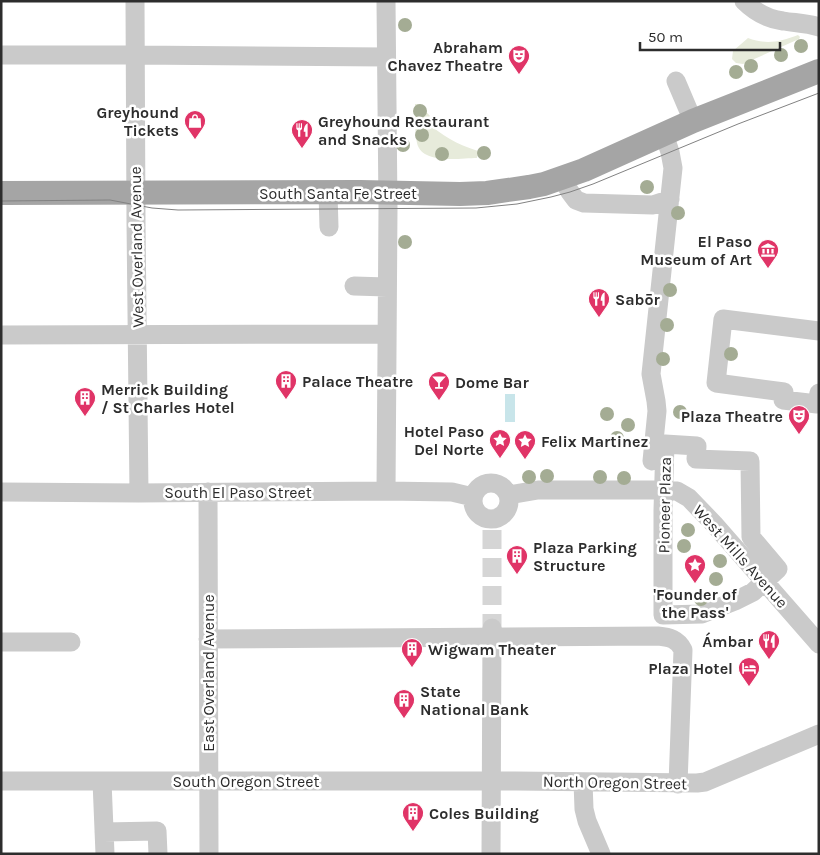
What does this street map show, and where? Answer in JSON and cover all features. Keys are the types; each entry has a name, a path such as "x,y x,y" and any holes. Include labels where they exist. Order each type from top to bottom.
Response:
{"main road":[{"name":"South Santa Fe Street","path":"1,193 487,193 544,184 584,170 694,120 819,71"}],"street":[{"name":"West Overland Avenue","path":"135,1 139,493"},
{"path":"386,1 388,194 386,491"},
{"path":"744,1 756,11 768,17 781,21 819,26"},
{"path":"1,55 386,57"},
{"path":"676,80 694,120"},
{"path":"509,495 538,490 657,490 657,411 651,374 673,168 664,134"},
{"path":"562,178 576,200 584,203 653,205 670,199"},
{"path":"328,193 329,227"},
{"path":"354,286 387,286"},
{"path":"819,331 722,320 716,383 784,392 783,400 817,404 819,393"},
{"path":"1,335 387,334"},
{"name":"Pioneer Plaza","path":"664,444 697,446 696,458 750,461 750,537 778,569 753,592 736,602 702,614 663,615 657,490 664,444"},
{"path":"489,483 501,485 509,495 507,510 492,525 474,509 473,497 475,492 479,487 489,483"},
{"name":"West Mills Avenue","path":"657,490 677,491 689,498 819,644"},
{"name":"South El Paso Street","path":"1,492 386,491 452,492 473,497"},
{"name":"East Overland Avenue","path":"208,492 209,854"},
{"path":"491,854 492,633"},
{"path":"208,639 492,633 658,636 674,640 680,644 683,650 678,784"},
{"path":"1,642 71,642"},
{"name":"North Oregon Street","path":"491,781 697,784 819,734"},
{"name":"South Oregon Street","path":"1,781 491,781"},
{"path":"102,781 105,854"},
{"path":"583,782 584,810 600,854"},
{"path":"104,832 158,831 158,854"}],"green space":[{"path":"798,35 799,39 743,64 736,63 732,59 733,51 748,38 773,42"},
{"path":"415,104 419,104 430,116 425,121 450,139 478,151 477,158 442,159 426,155 420,150 415,129"}],"water":[{"path":"505,394 515,394 515,422 505,422"}],"tunnel":[{"path":"492,530 492,628"}],"tram line":[{"path":"1,201 110,200 152,208 178,210 476,208 517,204 551,197 593,184 819,93"}],"place":[{"name":"Abraham Chavez Theatre","path":"519,75"},
{"name":"Greyhound Tickets","path":"195,140"},
{"name":"Greyhound Restaurant and Snacks","path":"302,149"},
{"name":"El Paso Museum of Art","path":"768,269"},
{"name":"Sabōr","path":"599,318"},
{"name":"Palace Theatre","path":"286,400"},
{"name":"Dome Bar","path":"439,401"},
{"name":"Merrick Building / St Charles Hotel","path":"85,417"},
{"name":"Plaza Theatre","path":"799,435"},
{"name":"Hotel Paso Del Norte","path":"500,459"},
{"name":"Felix Martinez","path":"525,460"},
{"name":"Plaza Parking Structure","path":"517,575"},
{"name":"'Founder of the Pass'","path":"695,584"},
{"name":"Ámbar","path":"769,660"},
{"name":"Wigwam Theater","path":"412,668"},
{"name":"Plaza Hotel","path":"749,687"},
{"name":"State National Bank","path":"404,719"},
{"name":"Coles Building","path":"413,832"}]}
